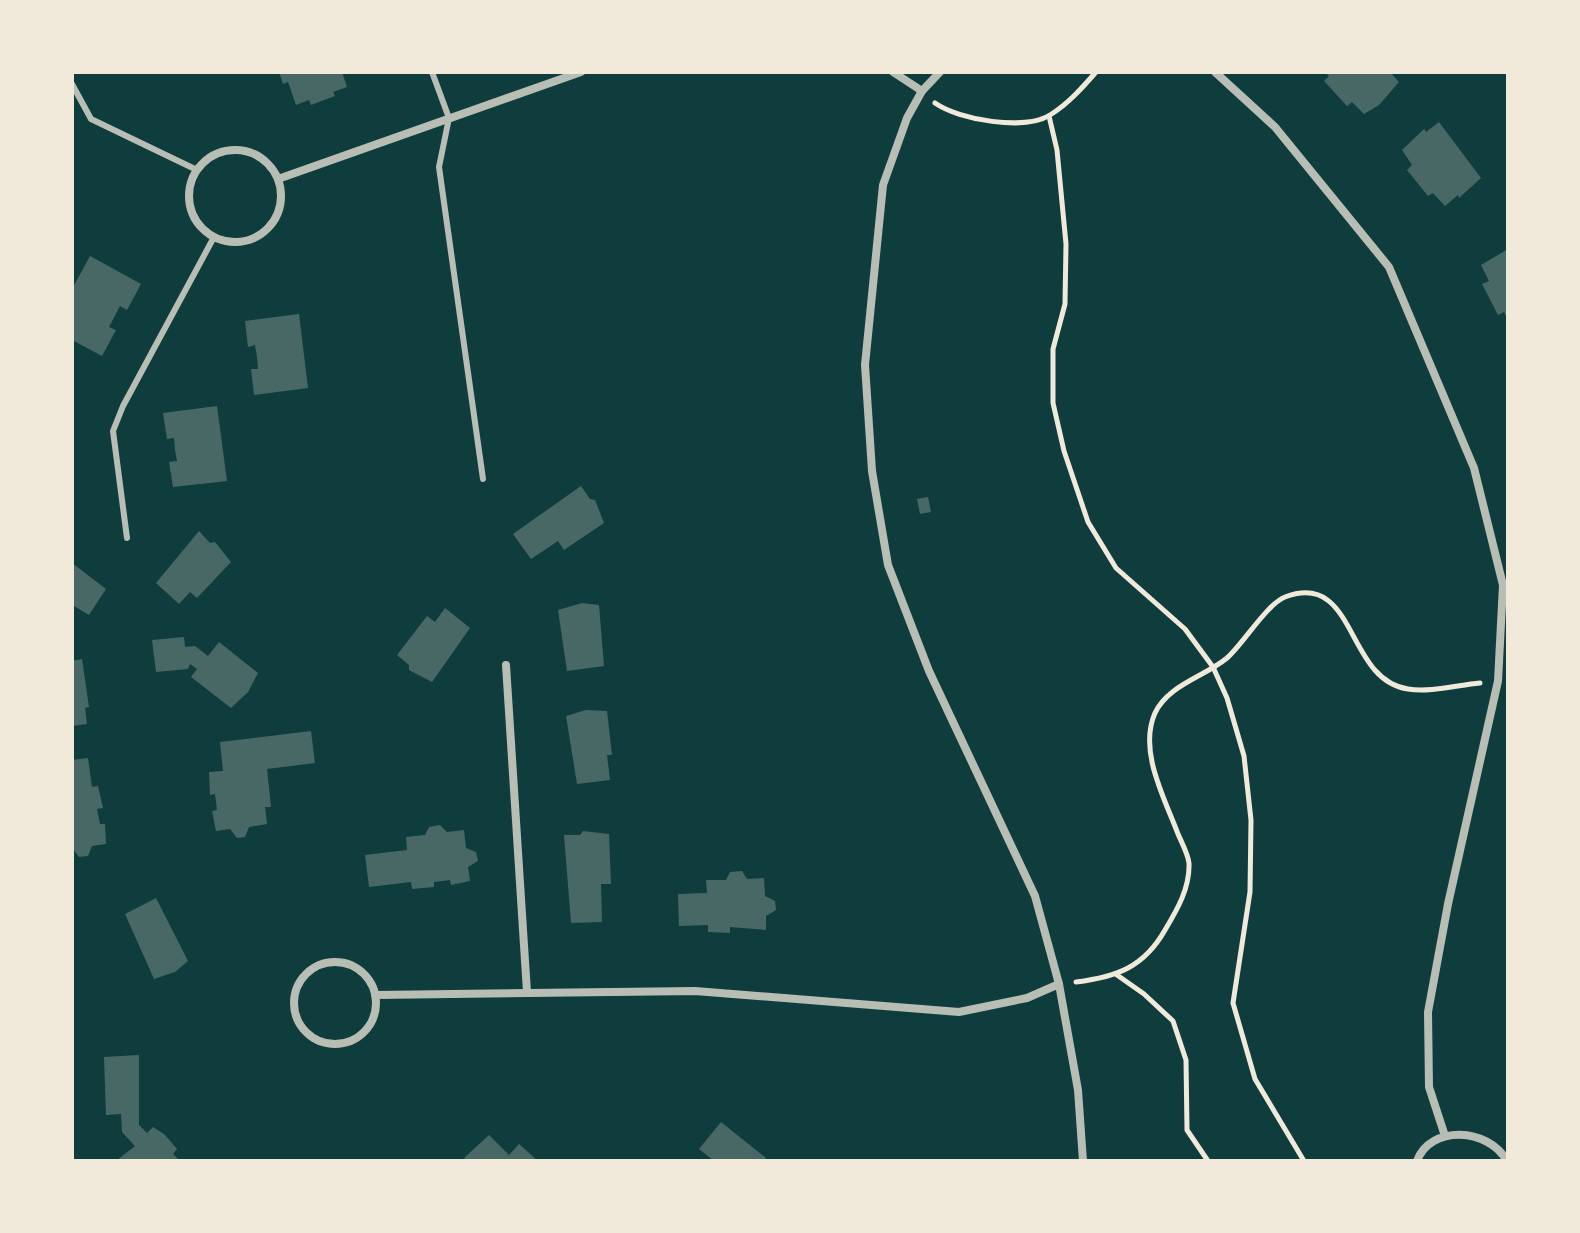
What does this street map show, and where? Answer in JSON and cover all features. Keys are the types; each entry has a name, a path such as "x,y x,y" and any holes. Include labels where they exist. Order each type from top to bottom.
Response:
{"street":[{"path":"278,179 581,72"},
{"path":"893,72 922,91"},
{"path":"940,72 922,91 907,118 883,185 865,365 872,471 888,565 929,671 1035,896 1059,984 1078,1090 1083,1161"},
{"path":"1215,72 1275,127 1389,267 1474,468 1503,585 1503,682 1448,904 1428,1012 1429,1087 1445,1136"},
{"path":"233,150 260,157 278,179 281,195 272,225 245,241 214,237 192,215 190,184 207,159 233,150"},
{"path":"506,665 527,992"},
{"path":"337,962 362,972 375,995 371,1021 363,1032 339,1044 313,1038 296,1017 296,990 302,978 324,963 337,962"},
{"path":"375,995 695,991 959,1012 1027,998 1059,984"},
{"path":"1417,1161 1419,1155 1445,1136 1477,1135 1504,1150 1507,1161"}],"lane":[{"path":"432,72 449,118 439,167 483,479"},
{"path":"72,84 91,119 197,170"},
{"path":"127,538 113,431 123,406 214,237"}],"path":[{"path":"922,91 939,106 992,122 1032,121 1049,116 1096,72"},
{"path":"1049,116 1057,150 1066,244 1065,304 1053,349 1053,403 1064,451 1088,522 1116,568 1185,629 1213,667 1244,756 1251,820 1250,892 1233,1003 1255,1079 1304,1161"},
{"path":"1059,984 1130,970 1155,948 1183,900 1189,862 1155,770 1150,738 1152,722 1157,709 1172,692 1227,658 1283,598 1312,593 1327,599 1342,612 1365,663 1384,679 1407,689 1503,682"},
{"path":"1117,975 1173,1021 1186,1060 1187,1130 1208,1161"}],"building":[{"path":"279,72 342,72 347,87 333,92 335,96 311,105 309,100 296,105 288,82 283,84"},
{"path":"1325,72 1390,72 1399,82 1379,105 1364,114 1352,102 1347,106 1324,81 1329,76"},
{"path":"1439,122 1481,178 1445,206 1433,193 1428,196 1407,170 1412,165 1402,150 1424,129 1426,132"},
{"path":"1508,249 1508,320 1504,312 1498,315 1482,284 1489,281 1481,265"},
{"path":"90,256 141,284 127,310 120,306 109,327 116,330 102,356 72,340 72,289"},
{"path":"299,314 308,388 254,395 251,369 258,369 257,357 255,345 248,347 245,321"},
{"path":"217,406 227,481 173,487 169,462 177,461 174,438 167,439 163,413"},
{"path":"581,486 590,499 595,500 604,523 564,550 558,541 531,559 513,534"},
{"path":"928,497 931,512 920,514 917,499"},
{"path":"199,531 210,543 215,542 231,562 197,598 190,592 179,604 156,583"},
{"path":"72,563 106,589 89,615 74,606 72,610"},
{"path":"582,603 599,605 604,666 567,671 558,610"},
{"path":"445,608 470,628 432,682 409,670 409,665 397,655 427,616 435,622"},
{"path":"184,637 185,647 195,646 208,656 219,642 258,673 248,692 231,708 191,677 197,669 190,664 188,669 156,672 152,640"},
{"path":"82,659 89,707 85,708 87,724 72,726 72,661"},
{"path":"586,710 607,711 612,755 607,755 610,780 577,784 566,716"},
{"path":"311,731 315,763 267,769 271,807 265,807 267,824 249,827 245,837 237,838 230,829 216,831 212,811 217,810 215,794 210,795 209,772 223,771 220,742"},
{"path":"88,758 92,787 98,786 103,808 97,809 100,824 105,824 106,844 92,846 88,856 79,857 72,848 72,760"},
{"path":"440,825 447,832 464,830 466,848 476,852 478,861 468,867 470,881 451,885 450,880 434,882 434,887 412,889 411,882 369,887 365,855 407,850 406,837 425,835 429,827"},
{"path":"583,831 609,834 611,884 601,884 602,922 571,923 564,835 580,835"},
{"path":"742,871 747,879 764,878 765,896 775,901 776,910 766,916 766,930 730,927 730,933 708,932 708,925 679,926 678,894 707,893 706,880 726,880 730,872"},
{"path":"156,898 188,961 175,972 154,979 125,914"},
{"path":"139,1055 139,1125 147,1133 153,1127 164,1134 177,1149 173,1154 180,1161 116,1161 135,1146 122,1132 121,1114 106,1115 104,1057"},
{"path":"721,1122 766,1158 763,1161 714,1161 699,1149"},
{"path":"489,1135 509,1155 519,1144 538,1161 469,1161 464,1158"}]}
